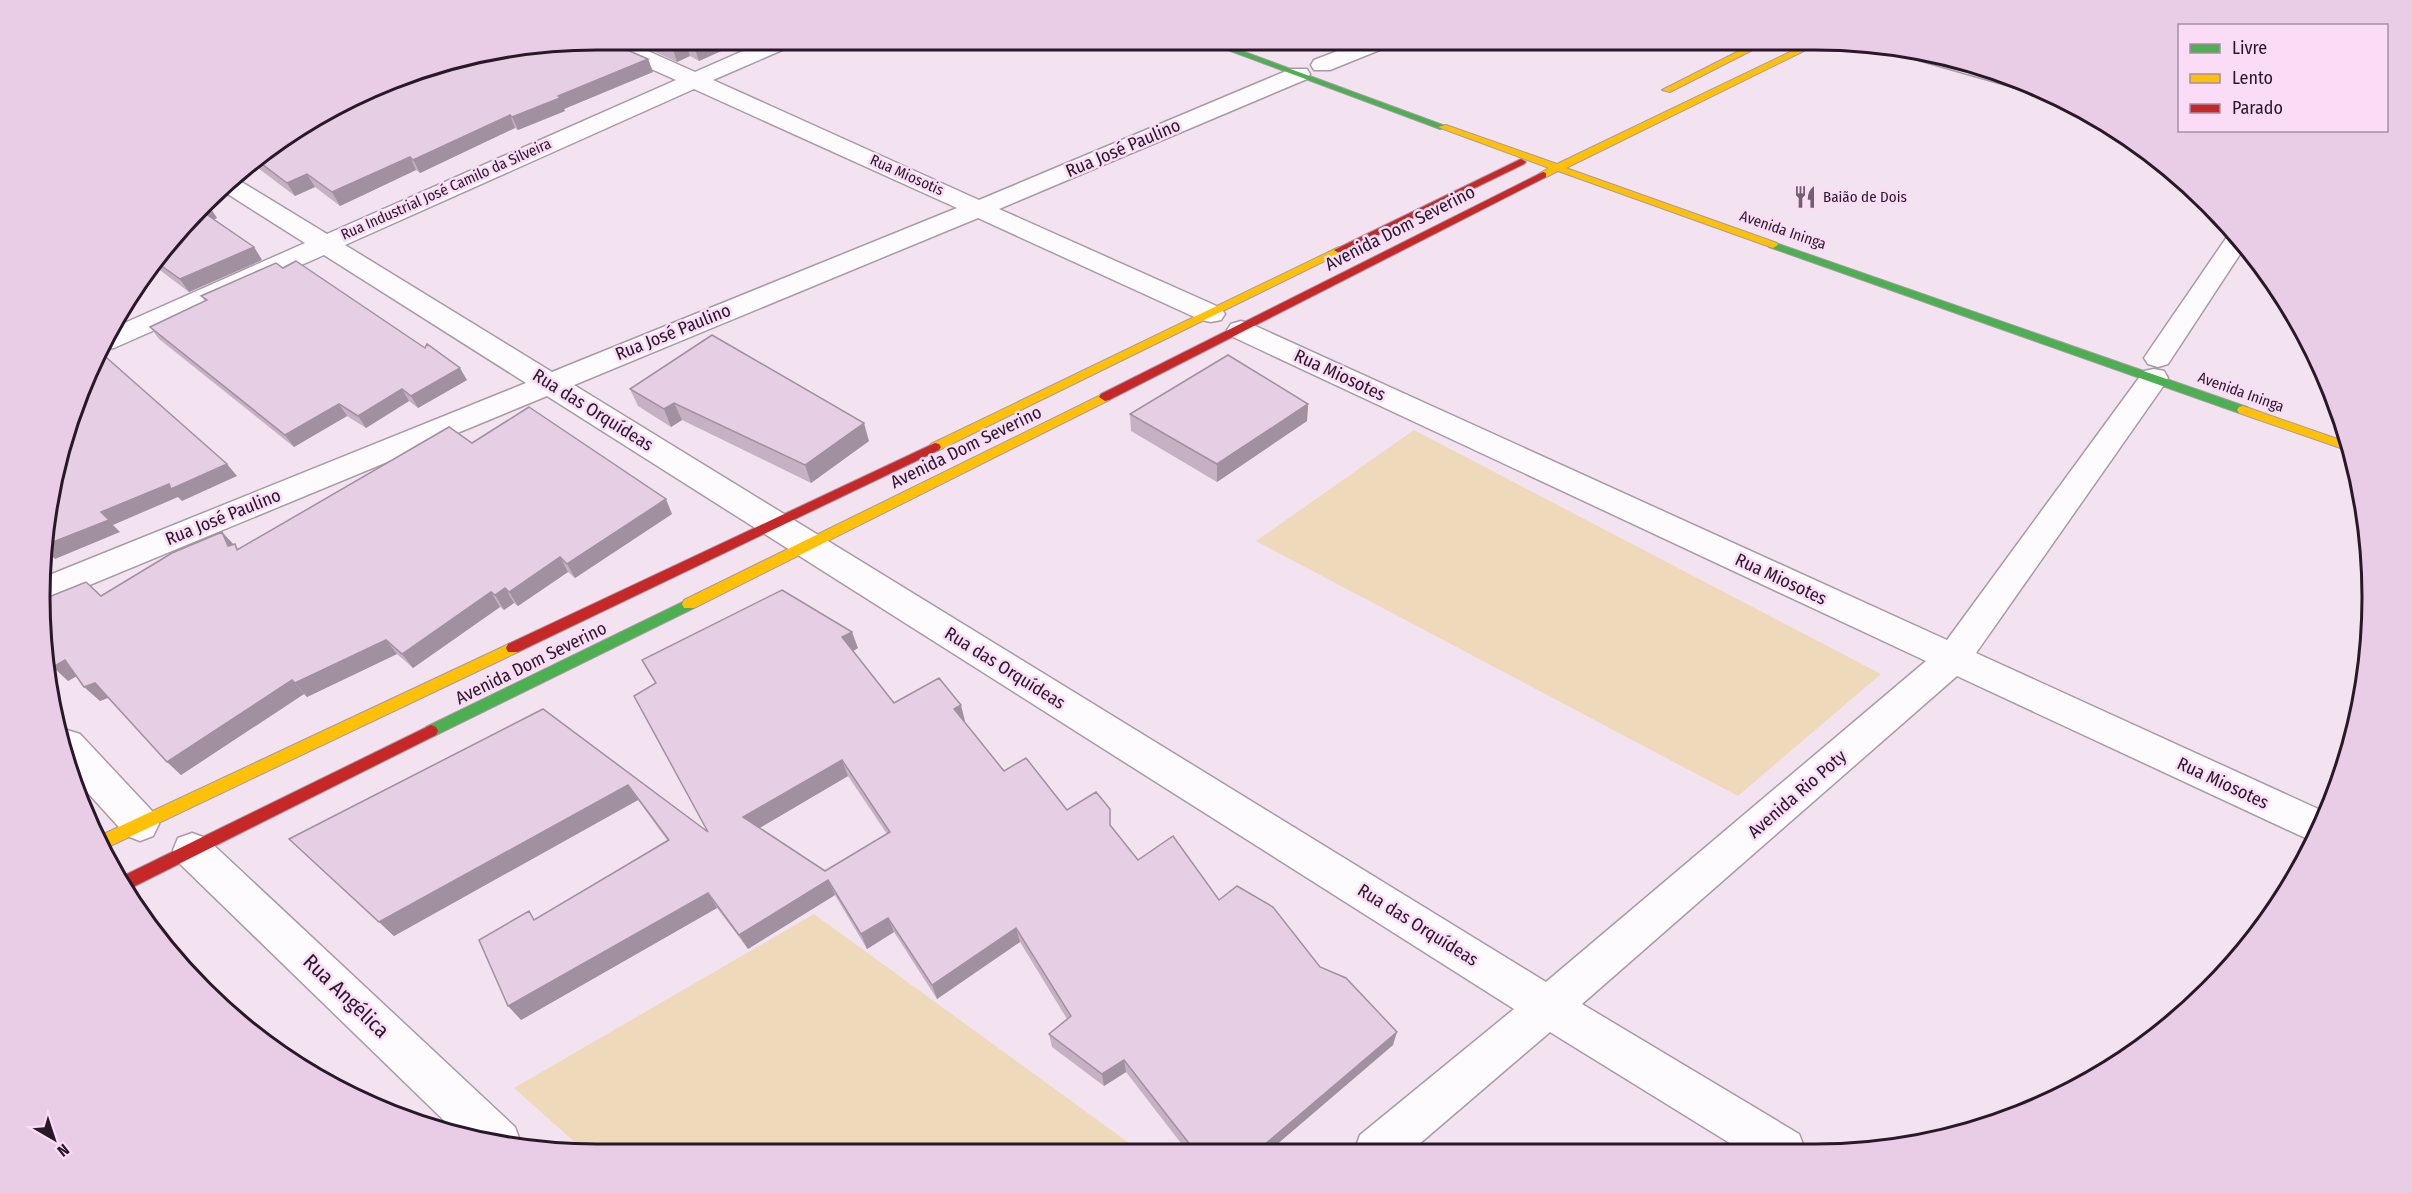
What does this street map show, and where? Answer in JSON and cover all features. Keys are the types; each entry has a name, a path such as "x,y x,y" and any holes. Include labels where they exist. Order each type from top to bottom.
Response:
{"main road":[{"name":"Avenida Ininga","path":"1244,50 1343,73"},
{"path":"1655,96 1748,50"},
{"name":"Avenida Dom Severino","path":"130,881 1242,330 1579,157 1801,50"},
{"name":"Avenida Ininga","path":"1311,67 1528,158 2157,363 2340,443"},
{"path":"1560,150 1596,162"},
{"name":"Avenida Dom Severino","path":"107,840 776,524 1543,151"}],"street":[{"name":"Rua Miosotis","path":"628,50 1210,314"},
{"name":"Rua Industrial José Camilo da Silveira","path":"116,337 763,50"},
{"name":"Rua José Paulino","path":"50,588 549,382 980,208 1311,67 1356,50"},
{"name":"Rua das Orquídeas","path":"234,187 1548,1007 1773,1144"},
{"name":"Avenida Rio Poty","path":"1384,1144 1548,1007 1953,659 2157,363 2234,245"},
{"name":"Rua Miosotes","path":"1242,330 2313,824"},
{"path":"72,750 140,824"},
{"name":"Rua Angélica","path":"192,850 488,1133"}],"shaded area":[{"path":"1414,430 1881,674 1738,796 1256,541"},
{"path":"814,914 1130,1144 576,1143 514,1088"}],"building":[{"path":"627,50 648,59 558,96 560,98 512,117 510,115 413,160 410,157 332,192 307,174 287,183 262,164 323,123 387,91 421,79 455,68 525,54"},
{"path":"206,214 254,247 180,279 162,266"},
{"path":"296,261 425,348 427,344 460,368 411,396 402,389 358,416 339,404 285,435 150,327 207,300 201,296 276,263 283,268"},
{"path":"712,335 864,423 805,465 674,403 664,409 630,389"},
{"path":"1228,355 1308,404 1217,464 1130,414"},
{"path":"105,357 227,464 171,489 169,484 101,512 109,520 53,542 68,455 91,387"},
{"path":"529,407 666,499 567,564 560,557 509,592 505,588 495,595 491,592 402,654 386,640 295,683 292,680 167,762 95,683 84,687 65,660 54,666 50,596 86,582 101,596 172,553 222,532 228,546 235,544 237,550 449,427 472,443"},
{"path":"782,590 852,632 842,637 894,703 939,678 961,705 954,709 1004,771 1026,758 1067,810 1096,792 1110,809 1110,825 1138,860 1173,836 1219,900 1237,886 1273,907 1320,967 1346,978 1397,1032 1265,1144 1190,1144 1124,1060 1102,1074 1049,1034 1071,1016 1016,928 932,985 888,918 861,934 828,880 739,935 708,893 508,1006 479,940 529,911 534,920 669,840 628,785 379,922 289,839 543,709 708,832 634,696 656,683 642,660","holes":["842,760 890,832 825,871 743,817"]}],"traffic: fast":[{"path":"1232,50 1443,127"},
{"path":"1773,245 2243,410"},
{"path":"431,731 689,604"}],"traffic: slow":[{"path":"1667,90 1748,50"},
{"path":"1543,175 1801,50"},
{"path":"1443,127 1773,245"},
{"path":"935,447 1339,250"},
{"path":"689,604 1105,397"},
{"path":"2243,410 2341,444"},
{"path":"107,840 513,648"}],"traffic: jam":[{"path":"1339,250 1521,162"},
{"path":"1105,397 1543,175"},
{"path":"513,648 935,447"},
{"path":"130,881 431,731"}],"place":[{"name":"Baião de Dois","path":"1805,197"}]}
